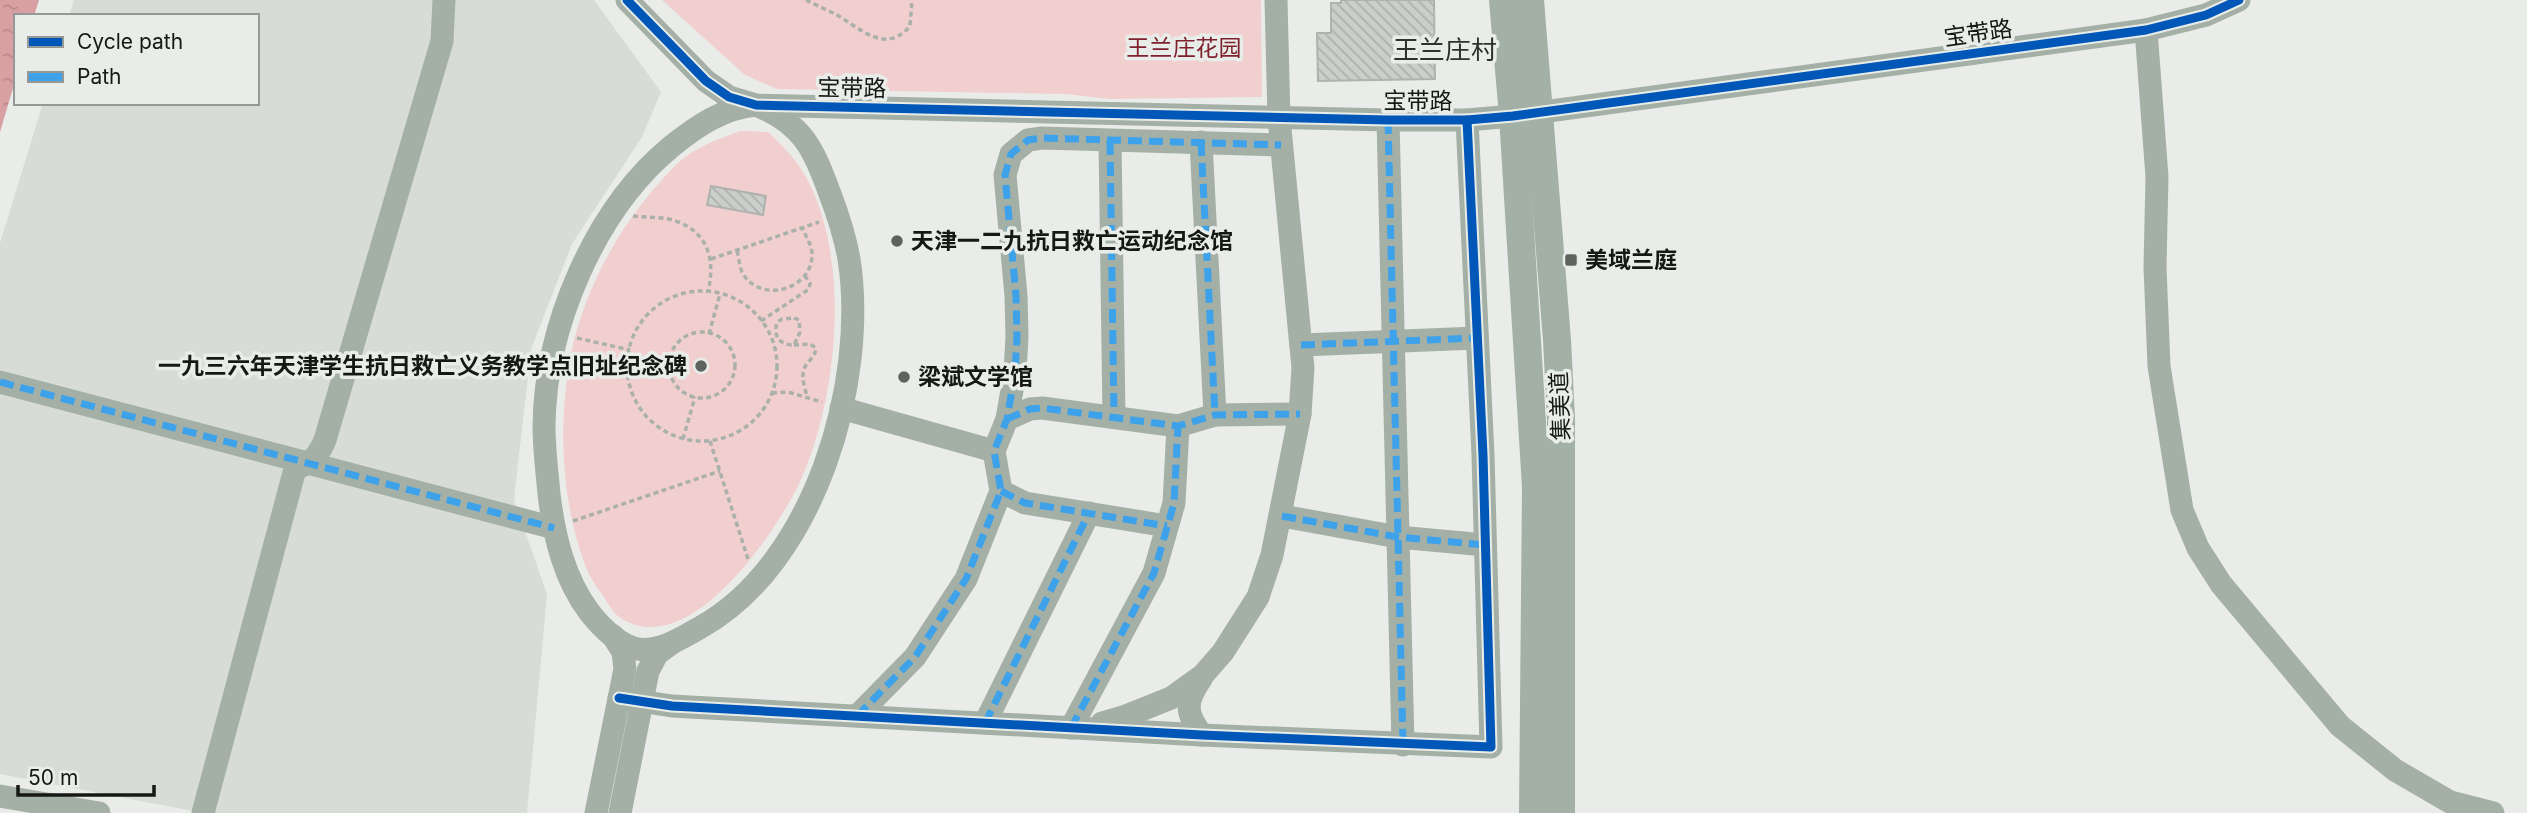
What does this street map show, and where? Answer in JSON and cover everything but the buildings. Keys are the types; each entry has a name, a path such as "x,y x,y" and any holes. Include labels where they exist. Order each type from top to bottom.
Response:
{"main road":[{"name":"集美道","path":"1503,0 1526,113 1561,419 1561,813"},
{"name":"集美道","path":"1530,0 1526,113 1536,487 1533,813"}],"street":[{"path":"203,813 295,469 310,464 320,453 325,440 442,41 443,0"},
{"name":"宝带路","path":"627,0 706,82 729,97 756,105 1388,120 1467,120 1526,113 2146,30 2206,15 2239,0"},
{"path":"1202,735 1189,713 1188,705 1192,692 1203,675 1223,652 1258,597 1282,516 1300,414 1303,368 1279,118 1276,0"},
{"path":"2146,30 2157,177 2155,267 2159,366 2182,510 2198,548 2221,584 2340,726 2395,769 2450,802 2493,813"},
{"path":"596,813 625,661 624,652 613,636 594,618 577,593 562,560 554,528 547,478 544,425 549,379 559,334 588,254 614,209 653,162 689,133 733,108 756,105 787,120 798,130 814,156 838,215 849,260 853,310 841,408 824,464 807,504 787,541 756,585 717,618 672,643 652,661 620,813"},
{"path":"1388,120 1403,745"},
{"path":"619,698 672,706 1202,735 1491,747 1467,120"},
{"path":"857,716 915,657 967,579 1001,491 994,452 1007,419 1015,373 1017,336 1005,175 1011,153 1028,140 1042,138 1281,145"},
{"path":"1110,141 1114,416"},
{"path":"1201,142 1215,415"},
{"path":"1301,345 1477,338"},
{"path":"0,382 554,528"},
{"path":"841,408 994,452"},
{"path":"1007,419 1042,408 1178,426 1215,415 1300,414"},
{"path":"1076,728 1154,573 1174,503 1178,426"},
{"path":"1001,491 1025,503 1167,526"},
{"path":"985,723 1089,513"},
{"path":"1282,516 1398,537 1485,545"},
{"path":"613,636 639,649 672,643"},
{"path":"1076,728 1126,716 1171,698 1203,675"},
{"path":"0,796 99,813"}],"path":[{"path":"806,0 869,36 884,39 896,38 910,26 912,0"},
{"path":"614,209 628,215 678,222 702,238 711,260 712,272 708,292"},
{"path":"711,260 838,215"},
{"path":"737,251 742,272 760,288 785,290 795,285 810,267 812,252 802,228"},
{"path":"761,321 809,289 810,283 804,276"},
{"path":"686,293 720,294 744,304 770,334 776,353 777,373 772,393 763,410 749,425 733,435 710,441 683,439 660,428 640,408 629,382 630,350 639,327 659,306 686,293"},
{"path":"709,334 720,294"},
{"path":"771,314 782,319"},
{"path":"793,345 800,332 799,320 782,319 777,322 775,334 780,342 793,345 810,344 816,348 815,355 802,374 807,398"},
{"path":"700,332 720,338 729,348 734,358 733,375 720,393 709,397 695,397 682,392 674,383 669,370 670,356 677,344 687,336 700,332"},
{"path":"559,334 630,350"},
{"path":"772,393 788,392 841,408"},
{"path":"683,439 695,397"},
{"path":"710,441 756,585"},
{"path":"554,528 720,471"}],"shaded area":[{"path":"74,0 594,0 661,92 642,137 572,244 531,349 514,500 547,594 527,813 203,813 0,774 0,243 42,105 259,105 259,14 70,14"}],"green space":[{"name":"王兰庄花园","path":"662,0 1261,0 1262,97 1109,99 1066,94 777,89 745,75"},
{"path":"740,131 768,132 779,142 802,170 821,211 830,248 834,289 834,331 823,414 798,486 769,534 748,562 725,588 699,609 672,623 645,627 619,617 612,609 589,574 576,537 566,484 563,429 572,349 595,281 630,219 668,173 686,156 706,144"}],"water":[{"path":"0,0 39,0 35,14 14,14 14,85 0,132"}],"marked path":[{"path":"1388,120 1403,745"},
{"path":"857,716 915,657 966,579 1001,491 994,451 1007,419 1015,373 1017,336 1005,175 1011,154 1028,140 1042,138 1281,145"},
{"path":"1110,141 1114,416"},
{"path":"1201,142 1215,415"},
{"path":"1301,345 1477,338"},
{"path":"0,382 554,528"},
{"path":"1007,419 1030,409 1042,408 1178,426 1215,415 1300,414"},
{"path":"1071,728 1154,573 1174,503 1178,426"},
{"path":"1001,491 1025,503 1167,526"},
{"path":"985,723 1089,513"},
{"path":"1282,516 1398,537 1485,545"}],"cycle path":[{"path":"627,0 706,81 729,97 756,105 1388,120 1467,120 1513,116 2146,30 2206,15 2239,0"},
{"path":"619,698 672,706 1202,735 1491,747 1483,455 1467,120"}],"place":[{"name":"天津一二九抗日救亡运动纪念馆","path":"897,241"},
{"name":"美域兰庭","path":"1571,260"},
{"name":"一九三六年天津学生抗日救亡义务教学点旧址纪念碑","path":"701,366"},
{"name":"梁斌文学馆","path":"904,377"}],"district":[{"name":"王兰庄村","path":"1445,50"}]}
